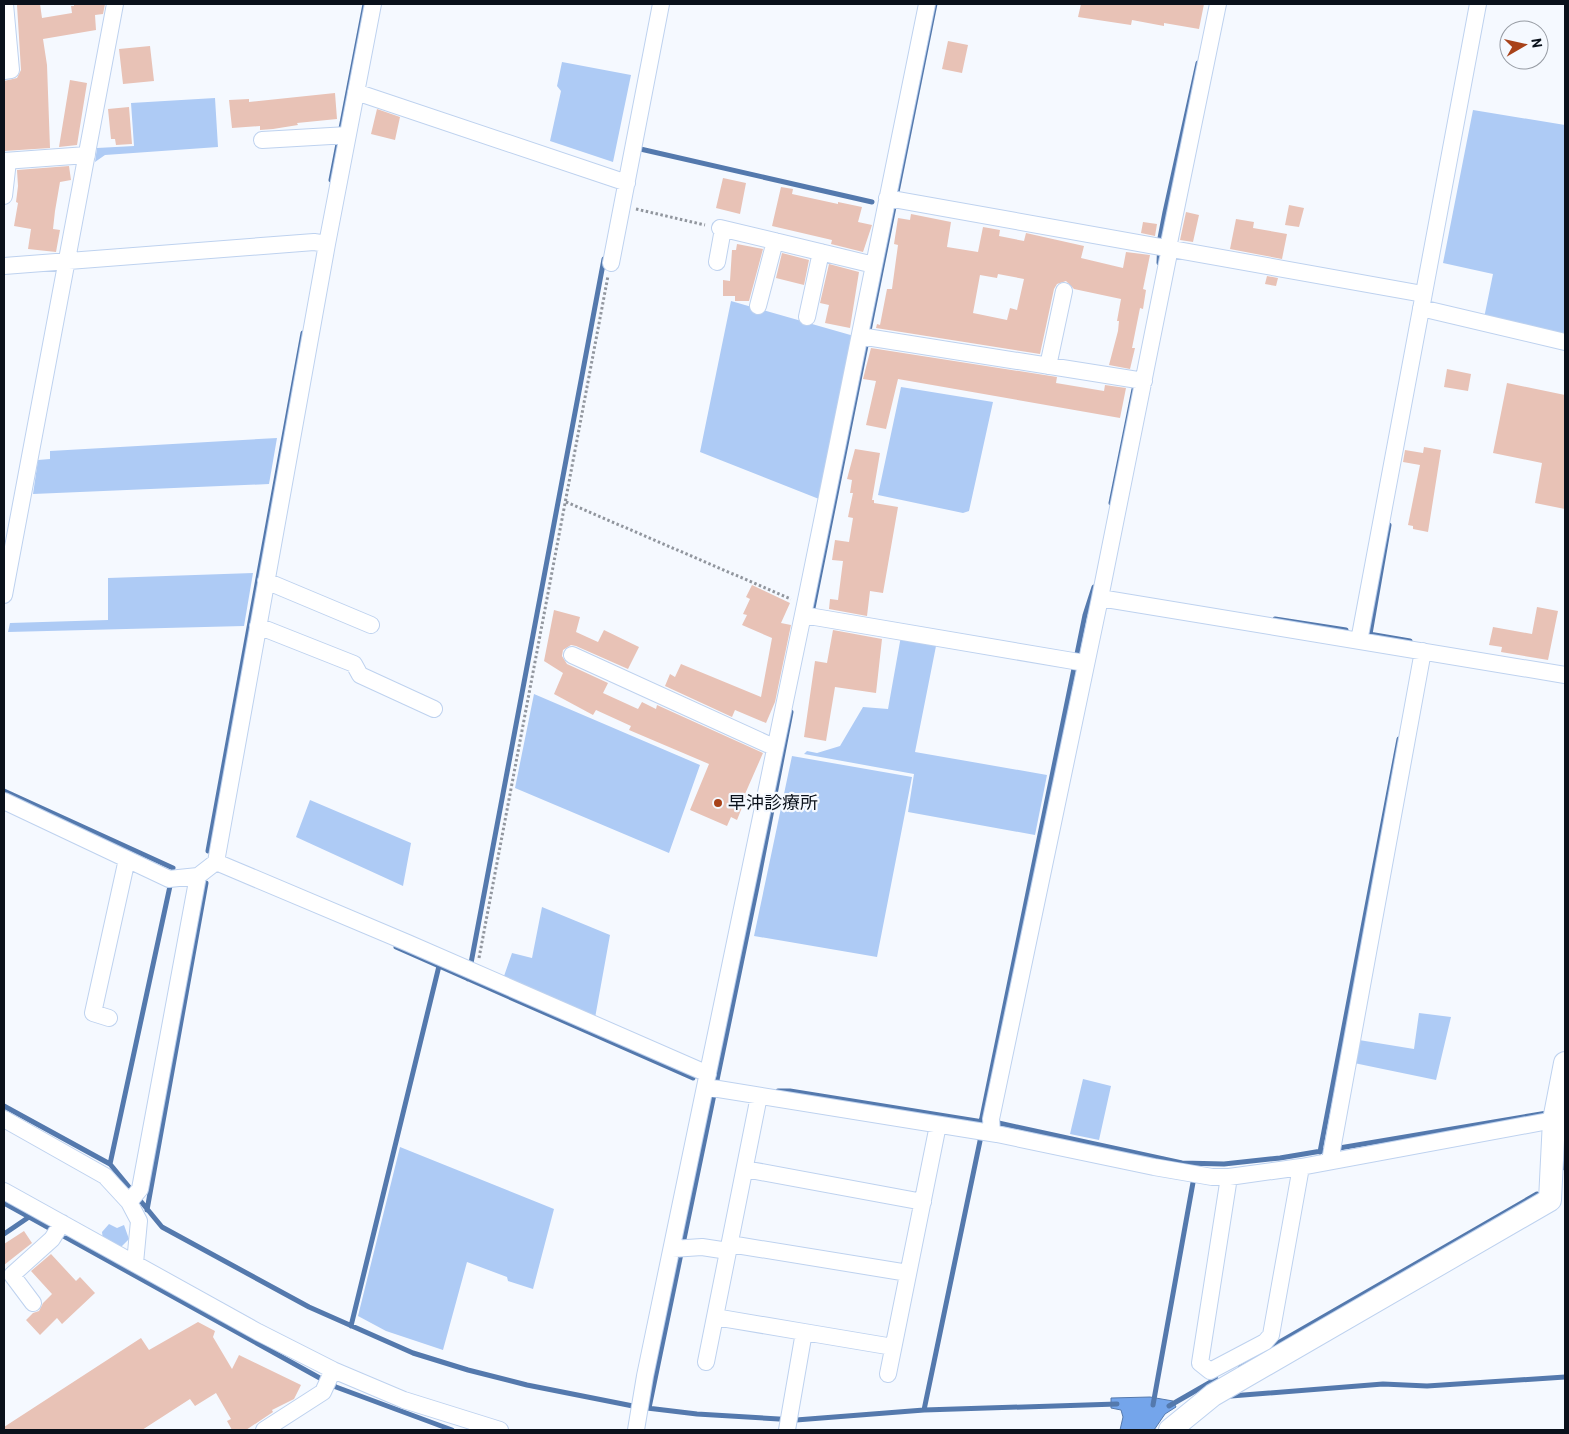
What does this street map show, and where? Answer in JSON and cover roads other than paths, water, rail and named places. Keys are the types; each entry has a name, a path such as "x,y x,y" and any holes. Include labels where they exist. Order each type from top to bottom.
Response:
{"street":[{"path":"4,71 11,70 6,4"},
{"path":"4,595 68,261 83,156 115,4"},
{"path":"4,801 169,879 198,876 216,862 266,581 322,243 342,135 356,92 373,4"},
{"path":"611,263 622,205 621,181 634,148 661,4"},
{"path":"636,1430 672,1249 711,1084 776,745 808,613 865,337 874,264 893,199 927,4"},
{"path":"987,1129 1079,662 1100,598 1138,380 1218,4"},
{"path":"1359,641 1426,304 1478,4"},
{"path":"356,92 621,181"},
{"path":"262,140 342,135"},
{"path":"4,196 6,161 83,156"},
{"path":"893,199 1165,250 1426,304 1565,342"},
{"path":"717,262 722,229 874,264"},
{"path":"758,306 775,241"},
{"path":"4,266 322,243"},
{"path":"807,317 820,252"},
{"path":"1048,366 1064,291"},
{"path":"865,337 1138,380"},
{"path":"266,581 370,625"},
{"path":"1100,598 1565,675"},
{"path":"808,613 1079,662"},
{"path":"258,626 354,664 360,675 434,709"},
{"path":"1331,1154 1423,651"},
{"path":"572,655 767,744 776,745"},
{"path":"109,1018 93,1013 128,859"},
{"path":"216,862 408,943 711,1084 759,1096 938,1125 987,1129 1194,1175 1229,1177 1301,1167 1331,1154 1554,1120"},
{"path":"135,1263 139,1221 133,1198 198,876"},
{"path":"1229,1177 1200,1363 1210,1371 1230,1372 1558,1195 1554,1120 1565,1063"},
{"path":"706,1362 759,1096"},
{"path":"4,1119 105,1176 133,1198"},
{"path":"888,1374 938,1125"},
{"path":"1170,1430 1212,1395 1230,1372 1271,1335 1301,1167"},
{"path":"745,1169 923,1202"},
{"path":"4,1191 135,1263 329,1378 500,1430"},
{"path":"33,1303 12,1275 52,1239 62,1223"},
{"path":"672,1249 729,1247 908,1273"},
{"path":"715,1317 893,1347"},
{"path":"787,1430 804,1332"},
{"path":"264,1430 323,1392 329,1378"}],"water":[{"path":"1150,1397 1173,1401 1176,1407 1165,1414 1154,1430 1120,1430 1123,1417 1121,1410 1111,1408 1111,1398"}],"waterway":[{"path":"331,180 365,4"},
{"path":"812,613 935,4"},
{"path":"1159,263 1160,238 1165,212 1198,63"},
{"path":"636,148 872,202"},
{"path":"468,979 604,259"},
{"path":"208,851 303,333"},
{"path":"1111,503 1134,389"},
{"path":"1370,634 1389,525"},
{"path":"924,1410 1085,615 1094,587"},
{"path":"1275,619 1346,630"},
{"path":"1369,634 1410,641"},
{"path":"649,1408 757,887 791,712"},
{"path":"1320,1152 1399,739"},
{"path":"4,791 173,868"},
{"path":"147,1210 206,883"},
{"path":"110,1164 170,886"},
{"path":"396,947 693,1078"},
{"path":"351,1326 439,966"},
{"path":"778,1091 790,1091 983,1122"},
{"path":"4,1106 110,1164 162,1227 309,1307 413,1353 468,1370 527,1385 638,1407"},
{"path":"994,1122 1182,1163 1224,1164 1280,1158 1547,1113"},
{"path":"1565,1126 1565,1168"},
{"path":"1153,1405 1194,1177"},
{"path":"1240,1365 1537,1194"},
{"path":"4,1203 336,1387 452,1430"},
{"path":"4,1234 29,1217"},
{"path":"1231,1396 1383,1384 1427,1386 1565,1377"},
{"path":"1169,1406 1216,1379"},
{"path":"647,1408 697,1414 796,1420 924,1410 1117,1404"}],"place":[{"name":"早沖診療所","path":"718,803"}]}
